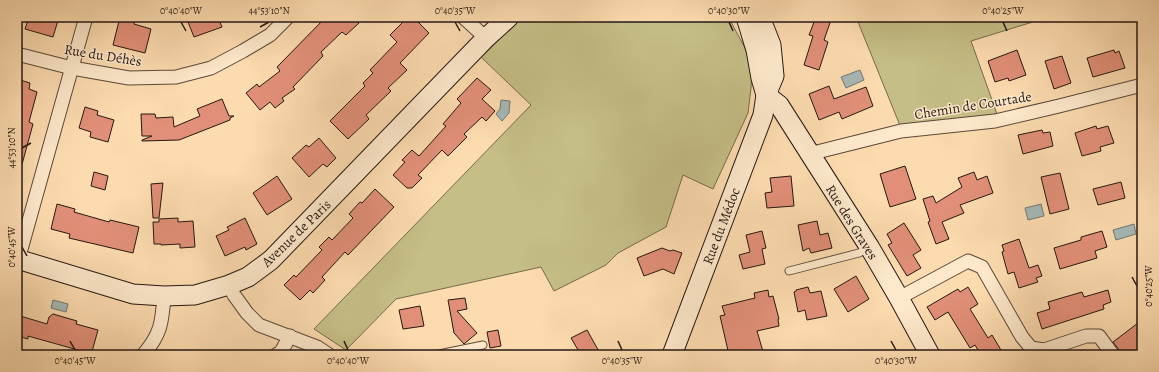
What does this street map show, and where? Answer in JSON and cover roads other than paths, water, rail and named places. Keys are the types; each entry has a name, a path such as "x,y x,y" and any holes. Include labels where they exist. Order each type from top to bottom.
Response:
{"street":[{"path":"18,260 86,17"},
{"name":"Rue du Déhès","path":"17,54 72,68 129,78 176,77 211,68 243,52 270,35 288,17"},
{"path":"463,17 486,38"},
{"name":"Avenue de Paris","path":"18,260 133,294 164,296 195,295 230,285 248,277 271,260 486,38 509,17"},
{"name":"Rue du Médoc","path":"746,17 756,50 766,96"},
{"name":"Rue du Médoc","path":"672,355 763,115 766,96 774,76 771,45 760,17"},
{"name":"Chemin de Courtade","path":"809,154 901,131 995,120 1059,106 1142,85"},
{"name":"Rue des Graves","path":"766,96 779,105 870,248 930,355"},
{"path":"899,298 968,261 982,268 1022,337 1031,348 1044,350 1086,336 1099,336 1113,355"},
{"path":"230,285 234,295 247,313 259,325 317,347 329,355"},
{"path":"143,355 159,332 163,315 164,296"},
{"path":"276,355 281,352 290,336"}],"lane":[{"path":"789,271 859,253 870,248"},
{"path":"434,355 483,345"}]}
